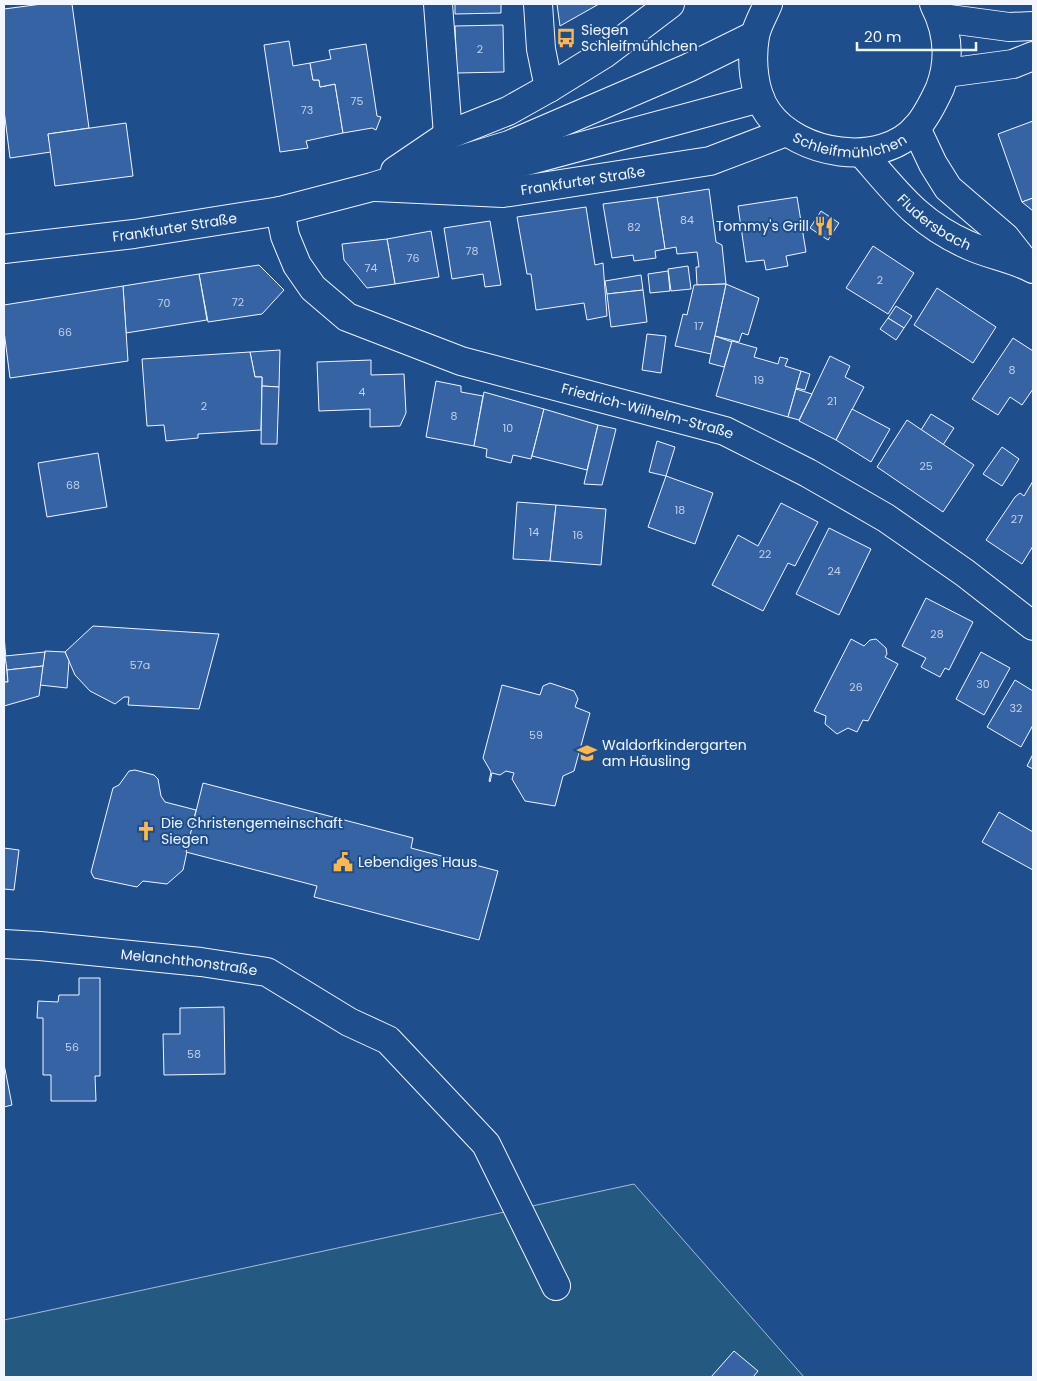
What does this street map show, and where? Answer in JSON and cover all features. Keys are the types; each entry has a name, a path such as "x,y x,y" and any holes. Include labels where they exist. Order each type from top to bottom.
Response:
{"main road":[{"path":"438,4 448,135"},
{"path":"538,4 541,50 549,88"},
{"path":"372,187 448,135 508,110 549,88 604,54 670,4"},
{"name":"Schleifmühlchen","path":"768,4 755,35 753,71 760,98 768,113 786,132 816,148 862,153 894,143 916,128 934,101 946,73 947,44 938,11"},
{"path":"938,11 1009,27 1033,26"},
{"name":"Frankfurter Straße","path":"4,249 134,234 280,211 372,187 509,145 688,68 755,35"},
{"path":"946,73 1013,64 1033,56"},
{"name":"Frankfurter Straße","path":"372,187 501,168 760,98"},
{"name":"Fludersbach","path":"916,128 933,164 948,188 1005,238 1030,267"},
{"name":"Frankfurter Straße","path":"372,187 503,193 710,161 786,132"},
{"name":"Fludersbach","path":"862,153 916,214 940,232 970,246 1030,267"},
{"name":"Friedrich-Wilhelm-Straße","path":"280,211 285,236 297,265 314,288 347,318 461,361 725,431 808,473 886,518 965,573 1033,626"},
{"name":"Melanchthonstraße","path":"4,944 191,961 267,972 349,1022 388,1040 486,1144 556,1286"}],"shaded area":[{"path":"634,1184 804,1377 4,1377 4,1320"}],"building":[{"path":"42,4 72,4 89,128 48,134 51,152 10,158 4,110 4,9"},
{"path":"455,4 501,4 501,13 455,14"},
{"path":"557,4 599,4 560,26"},
{"path":"503,25 504,72 457,73 455,26"},
{"path":"289,41 293,66 310,63 313,80 319,80 320,87 335,84 343,133 306,141 308,148 280,152 264,45"},
{"path":"366,44 377,116 381,117 376,130 372,128 343,133 335,84 320,87 319,80 313,80 310,63 331,59 329,50"},
{"path":"1033,121 1033,198 1022,202 998,134"},
{"path":"126,123 133,176 55,186 48,134"},
{"path":"709,189 716,242 722,245 726,284 697,285 696,267 699,267 697,252 677,254 676,247 665,249 657,197"},
{"path":"657,197 665,249 655,251 656,258 634,261 633,255 612,258 603,204"},
{"path":"797,197 806,252 786,256 788,266 766,270 764,260 746,262 738,206"},
{"path":"1033,198 1033,211 1022,202"},
{"path":"586,207 595,265 603,263 607,316 587,320 584,303 536,310 531,274 527,274 517,217"},
{"name":"Tommy's Grill","path":"821,211 839,223 828,240 810,228"},
{"path":"490,221 501,285 485,287 483,274 452,279 444,228"},
{"path":"431,231 439,277 395,284 387,239"},
{"path":"387,239 395,284 367,288 344,260 342,244"},
{"path":"873,246 914,273 888,314 846,288"},
{"path":"259,265 284,290 262,314 208,322 199,274"},
{"path":"688,266 691,289 671,291 668,269"},
{"path":"668,271 670,291 650,293 648,274"},
{"path":"199,274 207,320 126,333 123,286"},
{"path":"641,275 643,290 607,294 605,281"},
{"path":"726,284 759,298 748,335 742,333 739,342 715,336"},
{"path":"726,284 711,354 675,346 683,314 687,315 694,285"},
{"path":"123,286 128,361 10,378 4,331 4,305"},
{"path":"937,288 996,327 973,363 914,325"},
{"path":"643,290 647,322 611,327 607,294"},
{"path":"896,306 912,316 904,328 888,318"},
{"path":"888,318 904,328 896,340 880,329"},
{"path":"647,334 666,336 661,373 642,370"},
{"path":"715,336 732,342 724,367 709,363"},
{"path":"1013,338 1033,351 1033,389 1022,405 1010,397 998,415 972,399"},
{"path":"732,341 757,348 754,357 778,364 780,357 788,359 785,366 801,371 788,417 716,396"},
{"path":"280,350 279,387 262,386 262,377 255,377 250,352"},
{"path":"250,352 255,377 262,377 261,430 198,434 198,438 166,441 164,425 147,426 142,359"},
{"path":"830,356 850,366 845,377 864,387 836,440 799,421"},
{"path":"371,360 371,375 404,374 406,413 400,426 370,427 370,409 319,411 317,362"},
{"path":"801,371 810,374 805,390 796,388"},
{"path":"436,381 461,386 461,392 483,396 474,446 426,437"},
{"path":"262,386 279,387 277,444 261,444"},
{"path":"796,389 812,394 799,420 788,417"},
{"path":"484,392 544,409 531,459 513,455 511,463 486,457 487,449 474,446"},
{"path":"544,409 598,425 587,470 532,456"},
{"path":"852,409 890,429 871,462 836,440"},
{"path":"931,414 954,428 943,445 921,430"},
{"path":"907,420 974,465 943,512 877,467"},
{"path":"598,425 616,429 602,485 584,484"},
{"path":"657,441 675,447 666,476 649,472"},
{"path":"1002,447 1019,459 1002,486 983,474"},
{"path":"98,453 107,507 47,517 38,463"},
{"path":"666,476 713,493 695,544 648,527"},
{"path":"1033,481 1033,546 1022,564 986,540 1015,497 1020,493 1024,496"},
{"path":"517,502 556,505 550,561 513,559"},
{"path":"781,503 818,522 795,566 788,563 763,611 712,585 738,535 758,546"},
{"path":"556,505 606,509 601,565 550,561"},
{"path":"829,528 871,549 839,615 796,594"},
{"path":"926,598 973,622 949,670 945,668 940,677 921,667 926,658 902,646"},
{"path":"93,626 219,634 199,709 128,705 129,697 124,697 115,704 90,691 75,675 65,652"},
{"path":"4,636 8,682 4,682"},
{"path":"851,639 864,646 870,640 876,639 886,648 887,654 885,657 898,664 868,721 863,720 857,732 848,728 837,734 825,724 826,716 814,711"},
{"path":"45,651 65,652 69,661 67,688 40,685"},
{"path":"45,652 43,666 7,670 5,656"},
{"path":"981,652 1010,668 984,715 956,699"},
{"path":"43,666 39,696 4,706 4,682 8,682 7,670"},
{"path":"1015,680 1033,691 1033,725 1021,747 987,727"},
{"path":"550,683 574,691 578,699 575,707 590,713 574,771 563,776 555,806 525,801 512,779 514,773 506,771 500,775 492,773 490,782 491,772 483,758 502,685 540,695 543,686"},
{"path":"1033,754 1033,769 1027,766"},
{"name":"Die Christengemeinschaft Siegen","path":"135,770 154,775 158,779 161,796 165,802 196,810 183,870 167,884 143,881 137,887 94,878 91,872 113,788 119,785 129,771"},
{"name":"Lebendiges Haus","path":"203,783 413,838 411,848 498,871 479,940 314,897 317,886 186,852"},
{"path":"999,812 1033,832 1033,870 982,842"},
{"path":"4,848 19,850 14,890 4,889"},
{"path":"79,978 100,978 100,1076 95,1076 96,1101 51,1101 51,1075 43,1075 43,1018 37,1018 38,1001 58,1002 59,995 79,995"},
{"path":"224,1007 225,1074 164,1075 163,1034 180,1034 180,1008"},
{"path":"4,1064 12,1105 4,1107"},
{"path":"734,1351 758,1371 753,1377 711,1377"}],"place":[{"name":"Siegen Schleifmühlchen","path":"566,38"},
{"name":"Tommy's Grill","path":"824,226"},
{"name":"Waldorfkindergarten am Häusling","path":"587,753"},
{"name":"Die Christengemeinschaft Siegen","path":"146,831"},
{"name":"Lebendiges Haus","path":"343,862"}]}
